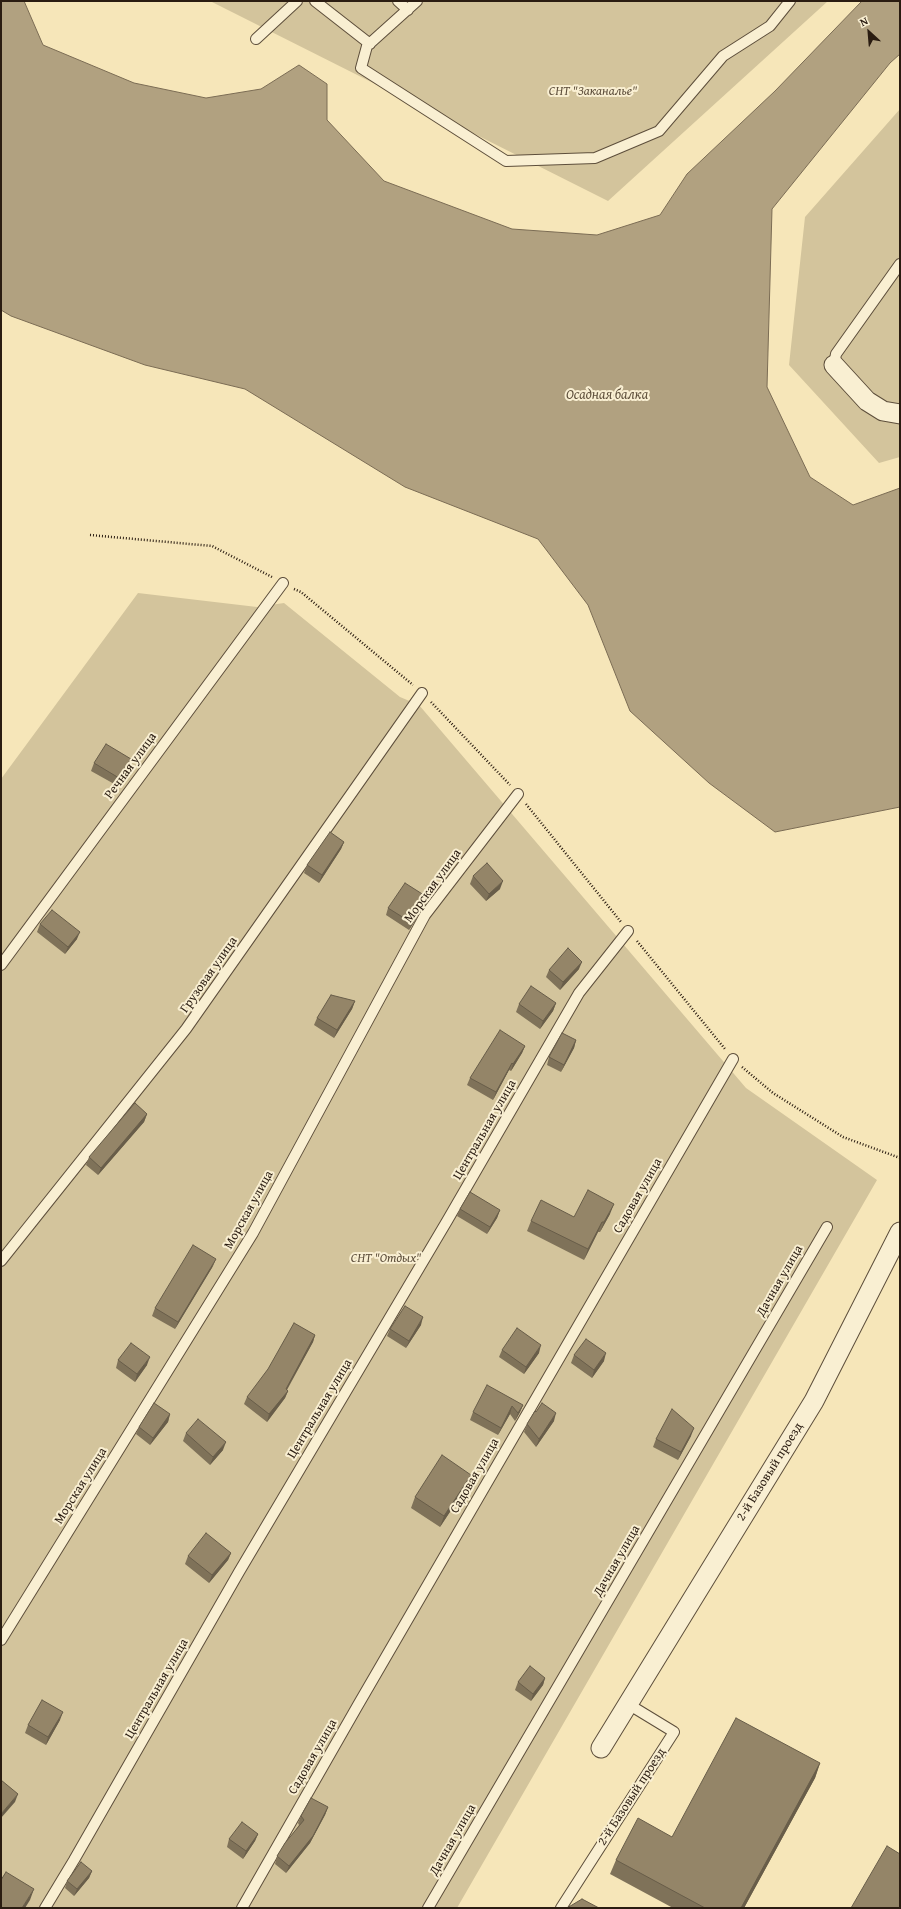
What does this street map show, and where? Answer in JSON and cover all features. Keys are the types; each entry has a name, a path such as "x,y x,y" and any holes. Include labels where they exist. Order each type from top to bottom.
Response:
{"street":[{"path":"834,365 867,401 883,411 900,414"},
{"name":"2-й Базовый проезд","path":"601,1748 814,1401 900,1232"}],"lane":[{"path":"256,39 297,1"},
{"path":"315,1 370,44"},
{"path":"398,1 408,10"},
{"path":"417,1 367,46 361,68 506,161 594,158 659,130 723,56 770,26 790,1"},
{"path":"834,365 836,354 900,264"},
{"name":"Речная улица","path":"1,964 283,583"},
{"name":"Грузовая улица","path":"1,1260 186,1029 422,693"},
{"name":"Морская улица","path":"1,1640 253,1233 425,915 518,794"},
{"name":"Центральная улица","path":"45,1908 239,1572 447,1221 579,992 628,931"},
{"name":"Садовая улица","path":"242,1908 358,1704 733,1059"},
{"name":"Дачная улица","path":"428,1908 827,1227"},
{"name":"2-й Базовый проезд","path":"562,1908 674,1732 628,1704"}],"green space":[{"name":"СНТ \"Заканалье\"","path":"210,1 828,1 608,201"},
{"path":"900,109 900,457 879,463 789,365 805,217"},
{"name":"СНТ \"Отдых\"","path":"138,593 257,607 284,603 400,697 419,705 746,1088 877,1180 457,1908 1,1908 1,779"}],"water":[{"name":"Осадная балка","path":"1,1 24,1 43,45 134,83 206,98 261,89 299,65 327,84 327,120 384,181 512,229 597,235 660,215 687,174 775,91 862,1 900,1 900,54 890,63 772,209 767,387 810,477 853,505 900,488 900,807 775,832 709,783 630,711 588,605 538,539 405,487 245,389 145,365 11,316 1,310"}],"building":[{"path":"106,744 131,759 119,778 94,763"},
{"path":"330,832 344,842 322,875 307,865"},
{"path":"487,863 503,881 489,894 473,876"},
{"path":"405,883 427,897 412,923 388,908"},
{"path":"52,910 80,932 68,947 40,924"},
{"path":"568,948 582,962 563,982 549,970"},
{"path":"531,986 556,1003 543,1021 519,1004"},
{"path":"331,995 355,1001 337,1030 317,1018"},
{"path":"500,1030 525,1046 513,1064 512,1063 496,1092 470,1078"},
{"path":"562,1033 576,1040 564,1065 549,1057"},
{"path":"135,1103 147,1114 101,1168 89,1157"},
{"path":"588,1190 614,1204 604,1222 602,1222 588,1249 531,1221 541,1200 574,1217"},
{"path":"470,1192 500,1210 490,1227 460,1209"},
{"path":"193,1245 216,1259 178,1322 155,1308"},
{"path":"405,1306 423,1317 409,1341 390,1329"},
{"path":"294,1323 315,1335 286,1389 288,1391 269,1414 247,1397 268,1369"},
{"path":"517,1328 541,1345 526,1367 502,1350"},
{"path":"586,1339 606,1353 594,1370 574,1355"},
{"path":"131,1343 150,1357 137,1374 118,1360"},
{"path":"487,1385 523,1405 518,1413 512,1406 501,1428 473,1412"},
{"path":"154,1403 170,1414 153,1438 139,1427"},
{"path":"542,1403 556,1413 539,1439 527,1424"},
{"path":"672,1409 694,1428 681,1452 656,1439"},
{"path":"198,1419 226,1442 213,1457 186,1433"},
{"path":"442,1455 471,1475 444,1516 415,1497"},
{"path":"206,1533 231,1553 212,1575 188,1556"},
{"path":"530,1666 545,1678 533,1694 518,1682"},
{"path":"42,1700 63,1712 48,1737 28,1725"},
{"path":"736,1718 820,1763 741,1908 705,1908 616,1860 638,1818 672,1837"},
{"path":"1,1780 18,1794 1,1814"},
{"path":"311,1798 328,1807 313,1836 289,1866 277,1856 285,1843 304,1820 301,1816"},
{"path":"242,1822 258,1834 246,1851 229,1839"},
{"path":"887,1846 900,1854 900,1908 851,1908"},
{"path":"81,1862 92,1871 77,1889 67,1881"},
{"path":"6,1872 34,1889 22,1908 1,1908 1,1880"},
{"path":"582,1899 599,1908 567,1908"}]}
